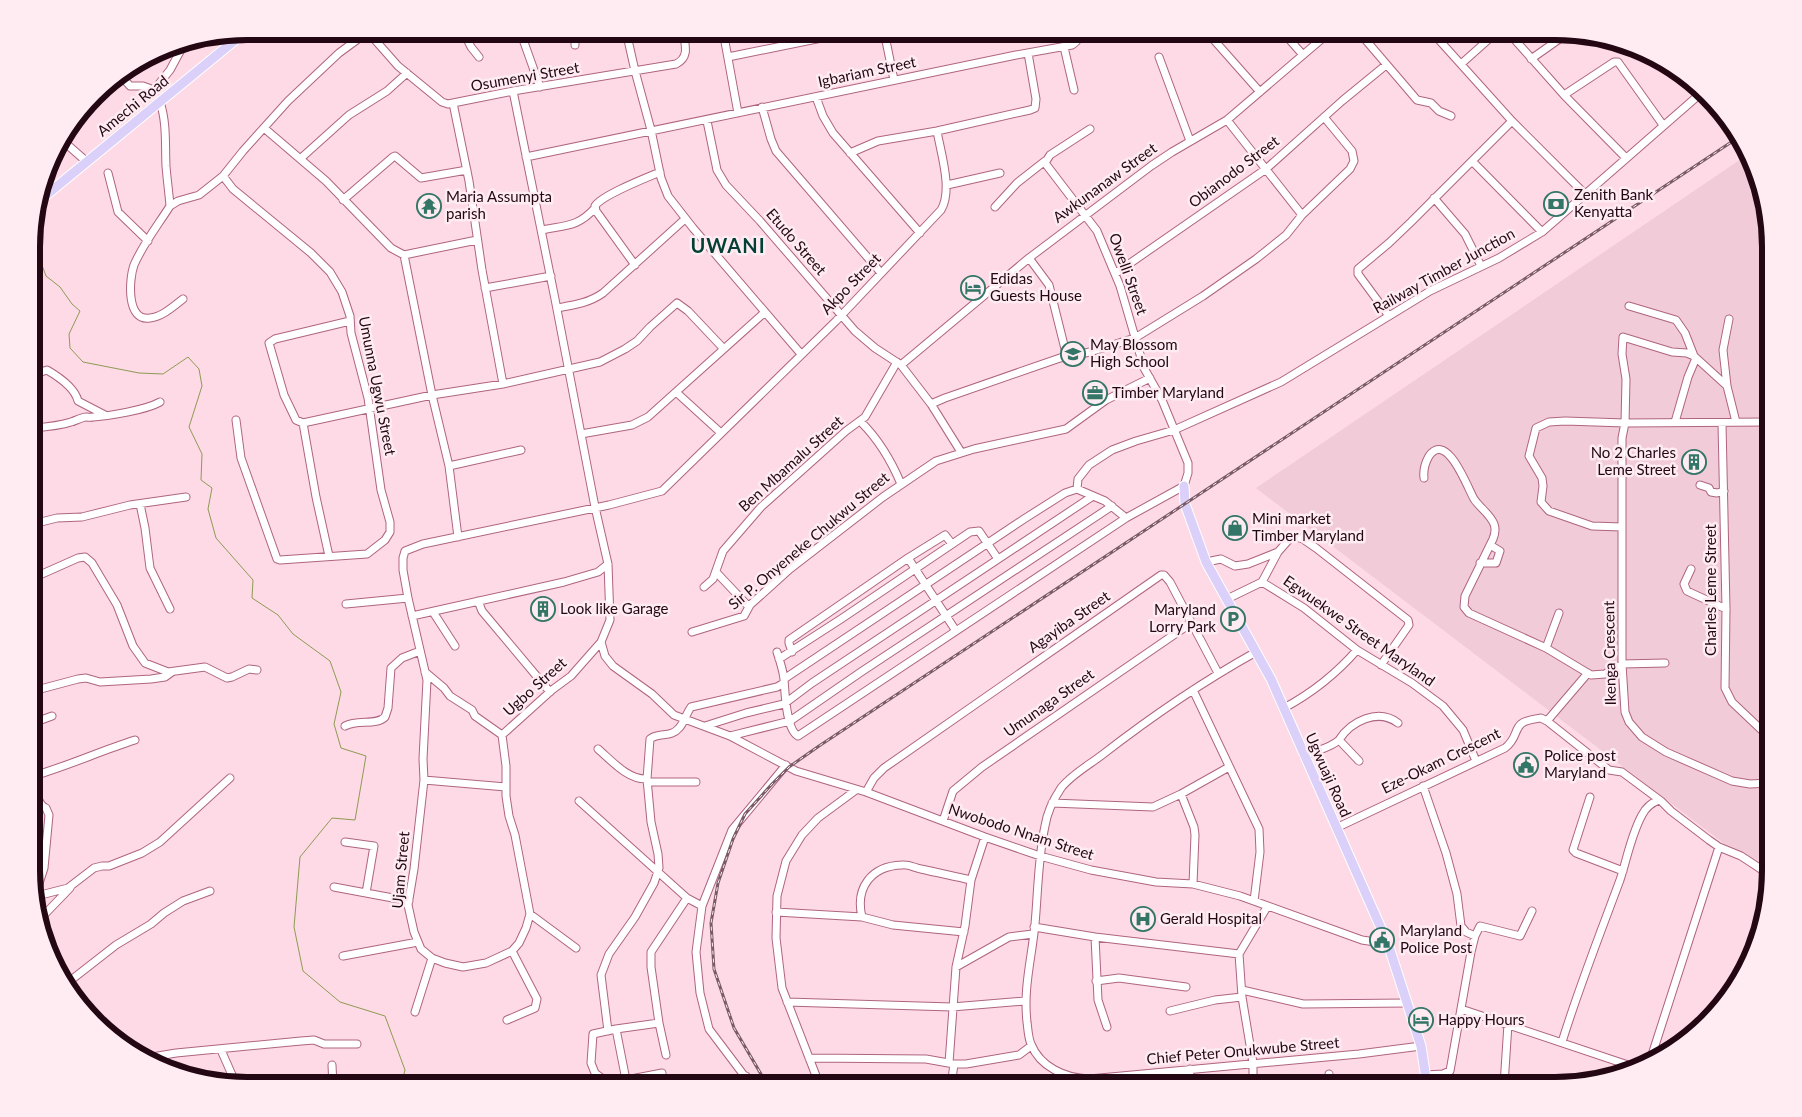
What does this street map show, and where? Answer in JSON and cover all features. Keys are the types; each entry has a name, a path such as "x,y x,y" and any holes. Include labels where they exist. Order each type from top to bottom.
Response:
{"main road":[{"name":"Amechi Road","path":"47,195 235,40"},
{"name":"Ugwuaji Road","path":"1184,486 1184,500 1206,562 1271,679 1388,944 1421,1046 1426,1077"}],"street":[{"path":"184,299 153,318 145,318 136,312 131,301 130,279 136,261 170,206 178,201 199,195 223,176 288,101 339,53 358,40"},
{"name":"Osumenyi Street","path":"375,40 390,58 446,104 676,64 682,61 685,54 684,40"},
{"path":"467,40 470,47 480,57"},
{"path":"523,40 540,87"},
{"path":"575,40 575,45"},
{"path":"628,40 652,130 660,172 668,196 801,354"},
{"path":"724,40 738,113"},
{"path":"728,57 812,40"},
{"path":"886,40 894,80"},
{"path":"1074,90 1064,47 1072,45 1078,40"},
{"path":"1214,40 1260,92"},
{"path":"1290,40 1303,55"},
{"name":"Awkunanaw Street","path":"899,363 1029,258 1151,166 1227,120 1320,40"},
{"path":"1365,40 1417,100 1431,102 1439,110 1451,116"},
{"path":"1439,40 1512,121 1585,194"},
{"path":"1460,64 1488,40"},
{"path":"1515,40 1564,95 1626,158"},
{"path":"1531,59 1558,40"},
{"name":"Igbariam Street","path":"526,157 652,130 707,121 762,107 894,80 1064,47"},
{"path":"124,80 130,86 143,86 154,90 170,70 180,51"},
{"path":"850,153 878,141 937,131 1035,108 1036,99 1028,53"},
{"path":"1159,57 1190,141"},
{"path":"1564,95 1614,62 1618,62 1663,125"},
{"name":"Obianodo Street","path":"1116,273 1266,169 1386,65"},
{"path":"300,159 349,115 387,91 407,73"},
{"name":"Ugbo Street","path":"423,671 444,688 450,696 472,710 475,716 502,735 571,676 601,642 610,620 608,564 595,507 542,230 513,91"},
{"path":"816,96 827,124 920,232"},
{"name":"Railway Timber Junction","path":"1077,489 1078,479 1089,465 1098,458 1121,446 1174,430 1281,382 1430,290 1499,258 1542,232 1697,97"},
{"path":"160,102 167,144 166,164 170,206"},
{"path":"453,103 467,170 485,288 503,384"},
{"path":"762,107 776,151 881,274"},
{"path":"931,404 1067,357 1135,338 1203,296 1256,259 1286,235 1302,215 1350,169 1354,161 1352,151 1324,117"},
{"path":"1227,120 1302,215"},
{"name":"Etudo Street","path":"707,121 717,170 722,179 864,340 899,363 931,404 961,452"},
{"path":"1389,316 1358,274 1358,268 1389,243 1512,121"},
{"path":"264,128 329,184 391,248 404,255 477,240"},
{"path":"995,207 1017,184 1050,155 1090,129"},
{"name":"Akpo Street","path":"423,544 609,505 662,491 841,315 938,214 946,199 947,186 937,131"},
{"path":"68,145 87,162"},
{"path":"343,200 378,168 395,156 421,178 467,170"},
{"name":"Owelli Street","path":"1045,161 1103,241 1116,273 1144,368 1162,400 1188,468 1184,486"},
{"path":"1472,161 1542,232"},
{"path":"542,230 570,225 583,220 595,208 597,203 634,183 660,172"},
{"path":"108,173 118,212 148,241"},
{"path":"947,186 1000,173"},
{"name":"Umunna Ugwu Street","path":"223,176 233,189 308,250 326,268 342,292 369,408 381,490 390,522 390,532 385,540 368,554 277,559 241,458 236,420"},
{"path":"1434,198 1465,234 1481,266"},
{"path":"595,208 635,265"},
{"path":"557,308 592,300 603,293 686,219"},
{"path":"404,255 432,396 449,466 458,537"},
{"path":"1029,258 1049,286 1067,357"},
{"path":"485,288 551,276"},
{"path":"350,321 269,343 284,395 296,420 303,423 369,408 503,384 600,362 626,349 677,303 688,311 724,348"},
{"path":"1629,306 1676,320 1685,333 1695,357 1727,386"},
{"path":"581,434 640,422 648,417 765,312"},
{"path":"1729,319 1723,350 1727,386 1736,422"},
{"name":"Ikenga Crescent","path":"1695,357 1623,337 1622,354 1626,378 1625,423 1622,438 1622,664 1624,712 1629,722 1646,740 1665,752 1732,781 1750,784 1762,783"},
{"path":"1675,422 1695,357"},
{"name":"Ben Mbamalu Street","path":"704,587 711,581 716,572 723,551 761,507 846,431 861,422 899,363"},
{"path":"40,370 47,370 53,374 76,394 78,401 107,416"},
{"path":"901,484 936,461 961,452 1066,429 1106,400 1150,378"},
{"path":"676,392 721,433"},
{"path":"40,427 70,423 84,417 95,417 102,414 107,416 152,406 160,402"},
{"path":"1622,527 1592,526 1549,511 1541,502 1542,478 1529,456 1536,428 1549,422 1565,421 1625,423 1762,422"},
{"name":"Sir P. Onyeneke Chukwu Street","path":"692,632 742,618 749,607 790,569 901,484 894,465 873,434 861,422"},
{"path":"303,423 329,556"},
{"name":"Charles Leme Street","path":"1722,423 1726,609 1724,681 1727,696 1762,729"},
{"path":"449,466 521,450"},
{"path":"1424,478 1426,462 1431,454 1439,450 1445,451 1459,469 1474,499 1494,524 1495,532 1490,545 1465,596 1466,610 1472,615 1546,648 1588,673 1602,675 1622,664 1665,663"},
{"path":"1700,485 1709,488 1711,492 1724,491"},
{"path":"998,560 979,531 976,530 952,544 792,652 778,655 784,681 786,703 794,734 798,736 1126,518 1184,486"},
{"path":"608,1031 602,974 609,954 635,917 658,873 658,854 651,822 648,780 650,739 656,735 671,734 680,728 689,709 695,706 777,687 925,585 1065,493 1077,489 1105,501 1126,518"},
{"path":"705,726 786,703 812,683 1093,496"},
{"path":"40,522 56,518 82,517 130,505 186,497"},
{"path":"140,504 150,568 170,609"},
{"path":"730,736 790,721 1112,506"},
{"path":"792,652 790,640 908,558 945,535 952,544"},
{"path":"1262,582 1278,552 1292,536 1303,539 1316,548 1408,620 1409,625 1381,665"},
{"name":"Ujam Street","path":"423,544 406,550 404,553 403,570 423,671 427,680 423,759 424,780 409,901 410,917 418,942 422,949 432,958"},
{"path":"1480,563 1496,563 1500,551 1490,545"},
{"path":"1206,562 1221,558 1235,566 1248,564 1278,552"},
{"path":"40,575 78,558 88,559 117,606 139,656 145,663 153,667 172,672 203,667 216,674 230,678 249,669 257,670"},
{"path":"908,558 956,631"},
{"path":"412,616 564,582 598,572 608,564"},
{"path":"1691,569 1684,584 1687,591 1726,609"},
{"path":"716,572 749,607"},
{"name":"Agayiba Street","path":"866,792 874,778 884,768 1161,575 1164,575 1170,582 1218,673"},
{"name":"Egwuekwe Street Maryland","path":"1227,598 1262,582 1304,608 1357,650 1412,683 1446,708 1463,730 1476,761"},
{"path":"346,604 408,598"},
{"path":"478,601 482,610 550,692"},
{"path":"433,612 455,646"},
{"path":"1546,648 1559,612"},
{"name":"Umunaga Street","path":"943,822 953,791 982,767 1190,623"},
{"path":"601,642 605,656 613,666 652,694 674,715 684,720"},
{"path":"1284,708 1306,697 1340,670 1357,650"},
{"path":"345,726 353,722 382,720 385,717 388,708 391,668 402,658 420,651"},
{"path":"809,1058 926,1059 966,1064 1019,1055 1031,1046 1024,1001 1034,931 1040,856 1045,825 1052,803 1067,782 1116,744 1218,673 1256,652"},
{"path":"40,687 86,678 100,682 151,679 165,677 172,672"},
{"path":"1588,673 1547,720 1609,770 1622,772 1719,847 1741,856 1762,870"},
{"path":"1193,690 1259,829 1260,852 1254,901"},
{"path":"40,720 52,716"},
{"path":"1304,756 1325,749 1365,719 1387,717 1398,723"},
{"name":"Eze-Okam Crescent","path":"1336,828 1498,752 1512,742 1519,725 1524,722 1541,718 1547,720"},
{"name":"Nwobodo Nnam Street","path":"684,720 730,736 796,772 866,792 985,838 1040,856 1090,870 1156,882 1192,884 1254,901 1362,940 1388,944"},
{"path":"415,1012 432,958 463,967 486,963 512,951 523,935 530,914 515,835 508,816 506,766 502,735"},
{"path":"40,774 62,768 92,754 135,740"},
{"path":"1339,740 1359,762"},
{"path":"598,749 630,776 648,780 696,782"},
{"path":"746,1076 709,1029 700,993 696,952 702,906 732,830 786,765"},
{"path":"1052,803 1148,808 1181,794 1229,767"},
{"path":"42,896 68,888 94,868 109,866 134,856 160,842 230,778"},
{"path":"424,780 506,787"},
{"path":"1423,786 1446,853 1457,894 1461,926 1466,932 1475,936"},
{"path":"816,1077 787,1002 780,975 776,912 777,896 782,872 795,844 818,818 856,790"},
{"path":"1181,794 1195,835 1192,884"},
{"path":"1590,797 1573,850 1576,853 1623,871"},
{"path":"1562,1042 1623,871 1635,831 1642,814 1650,804 1659,800"},
{"path":"579,801 687,898 702,906"},
{"path":"40,803 46,808 49,815 44,868 40,880"},
{"path":"951,1077 952,1007 956,967 964,932 971,880 985,838"},
{"path":"345,842 374,846 366,893"},
{"path":"1653,1052 1719,847"},
{"path":"862,917 860,907 861,892 865,882 884,869 902,865 971,880"},
{"path":"45,914 76,881"},
{"path":"334,887 409,901"},
{"path":"72,979 116,945 151,924 164,913 183,901 210,891"},
{"path":"666,1055 659,1023 651,967 651,952 687,898"},
{"path":"1253,1077 1253,1063 1242,994 1239,954 1268,907"},
{"path":"1426,1074 1443,1074 1450,1071 1475,936 1480,926 1520,936 1532,911"},
{"path":"776,912 862,917 893,926 964,932"},
{"path":"530,914 576,948"},
{"path":"956,967 1009,937 1034,931 1239,954"},
{"path":"1095,937 1096,981 1099,1006 1107,1028"},
{"path":"343,956 418,942"},
{"path":"507,1020 536,1008 538,999 512,951"},
{"path":"1096,981 1119,978 1186,987"},
{"path":"1170,1011 1242,994 1303,1004 1408,1003"},
{"path":"787,1002 952,1007 1024,1001"},
{"path":"1461,1009 1626,1064"},
{"path":"600,1077 595,1073 591,1063 593,1034 659,1023"},
{"path":"1505,1077 1508,1024"},
{"path":"616,1029 625,1077"},
{"path":"158,1057 176,1053 314,1040 324,1044 357,1044"},
{"name":"Chief Peter Onukwube Street","path":"1031,1046 1046,1063 1060,1074 1071,1077"},
{"name":"Chief Peter Onukwube Street","path":"1144,1077 1190,1069 1359,1054 1421,1046"},
{"path":"221,1050 233,1077"},
{"path":"332,1065 333,1077"},
{"path":"1189,1077 1190,1069"},
{"path":"641,1077 662,1073"}],"shaded area":[{"path":"1742,158 1755,194 1762,234 1762,877 1722,842 1256,488"}],"waterway":[{"path":"40,260 46,276 60,287 72,304 80,311 69,334 70,348 83,362 139,373 163,374 188,357 199,369 202,386 189,427 202,454 201,480 212,488 208,509 216,538 253,580 252,598 278,615 293,634 330,661 341,692 334,724 341,748 366,756 355,820 332,818 300,857 294,927 303,971 340,1002 385,1016 405,1070 403,1077"}],"railway":[{"path":"763,1077 734,1028 714,969 711,923 718,883 733,839 745,814 789,767 1732,141"}],"place":[{"name":"Zenith Bank Kenyatta","path":"1556,204"},
{"name":"Maria Assumpta parish","path":"429,206"},
{"name":"Edidas Guests House","path":"973,288"},
{"name":"May Blossom High School","path":"1073,354"},
{"name":"Timber Maryland","path":"1095,393"},
{"name":"No 2 Charles Leme Street","path":"1694,462"},
{"name":"Mini market Timber Maryland","path":"1235,528"},
{"name":"Look like Garage","path":"543,609"},
{"name":"Maryland Lorry Park","path":"1233,619"},
{"name":"Police post Maryland","path":"1526,765"},
{"name":"Gerald Hospital","path":"1143,919"},
{"name":"Maryland Police Post","path":"1382,940"},
{"name":"Happy Hours","path":"1421,1020"}],"district":[{"name":"UWANI","path":"728,246"}]}
